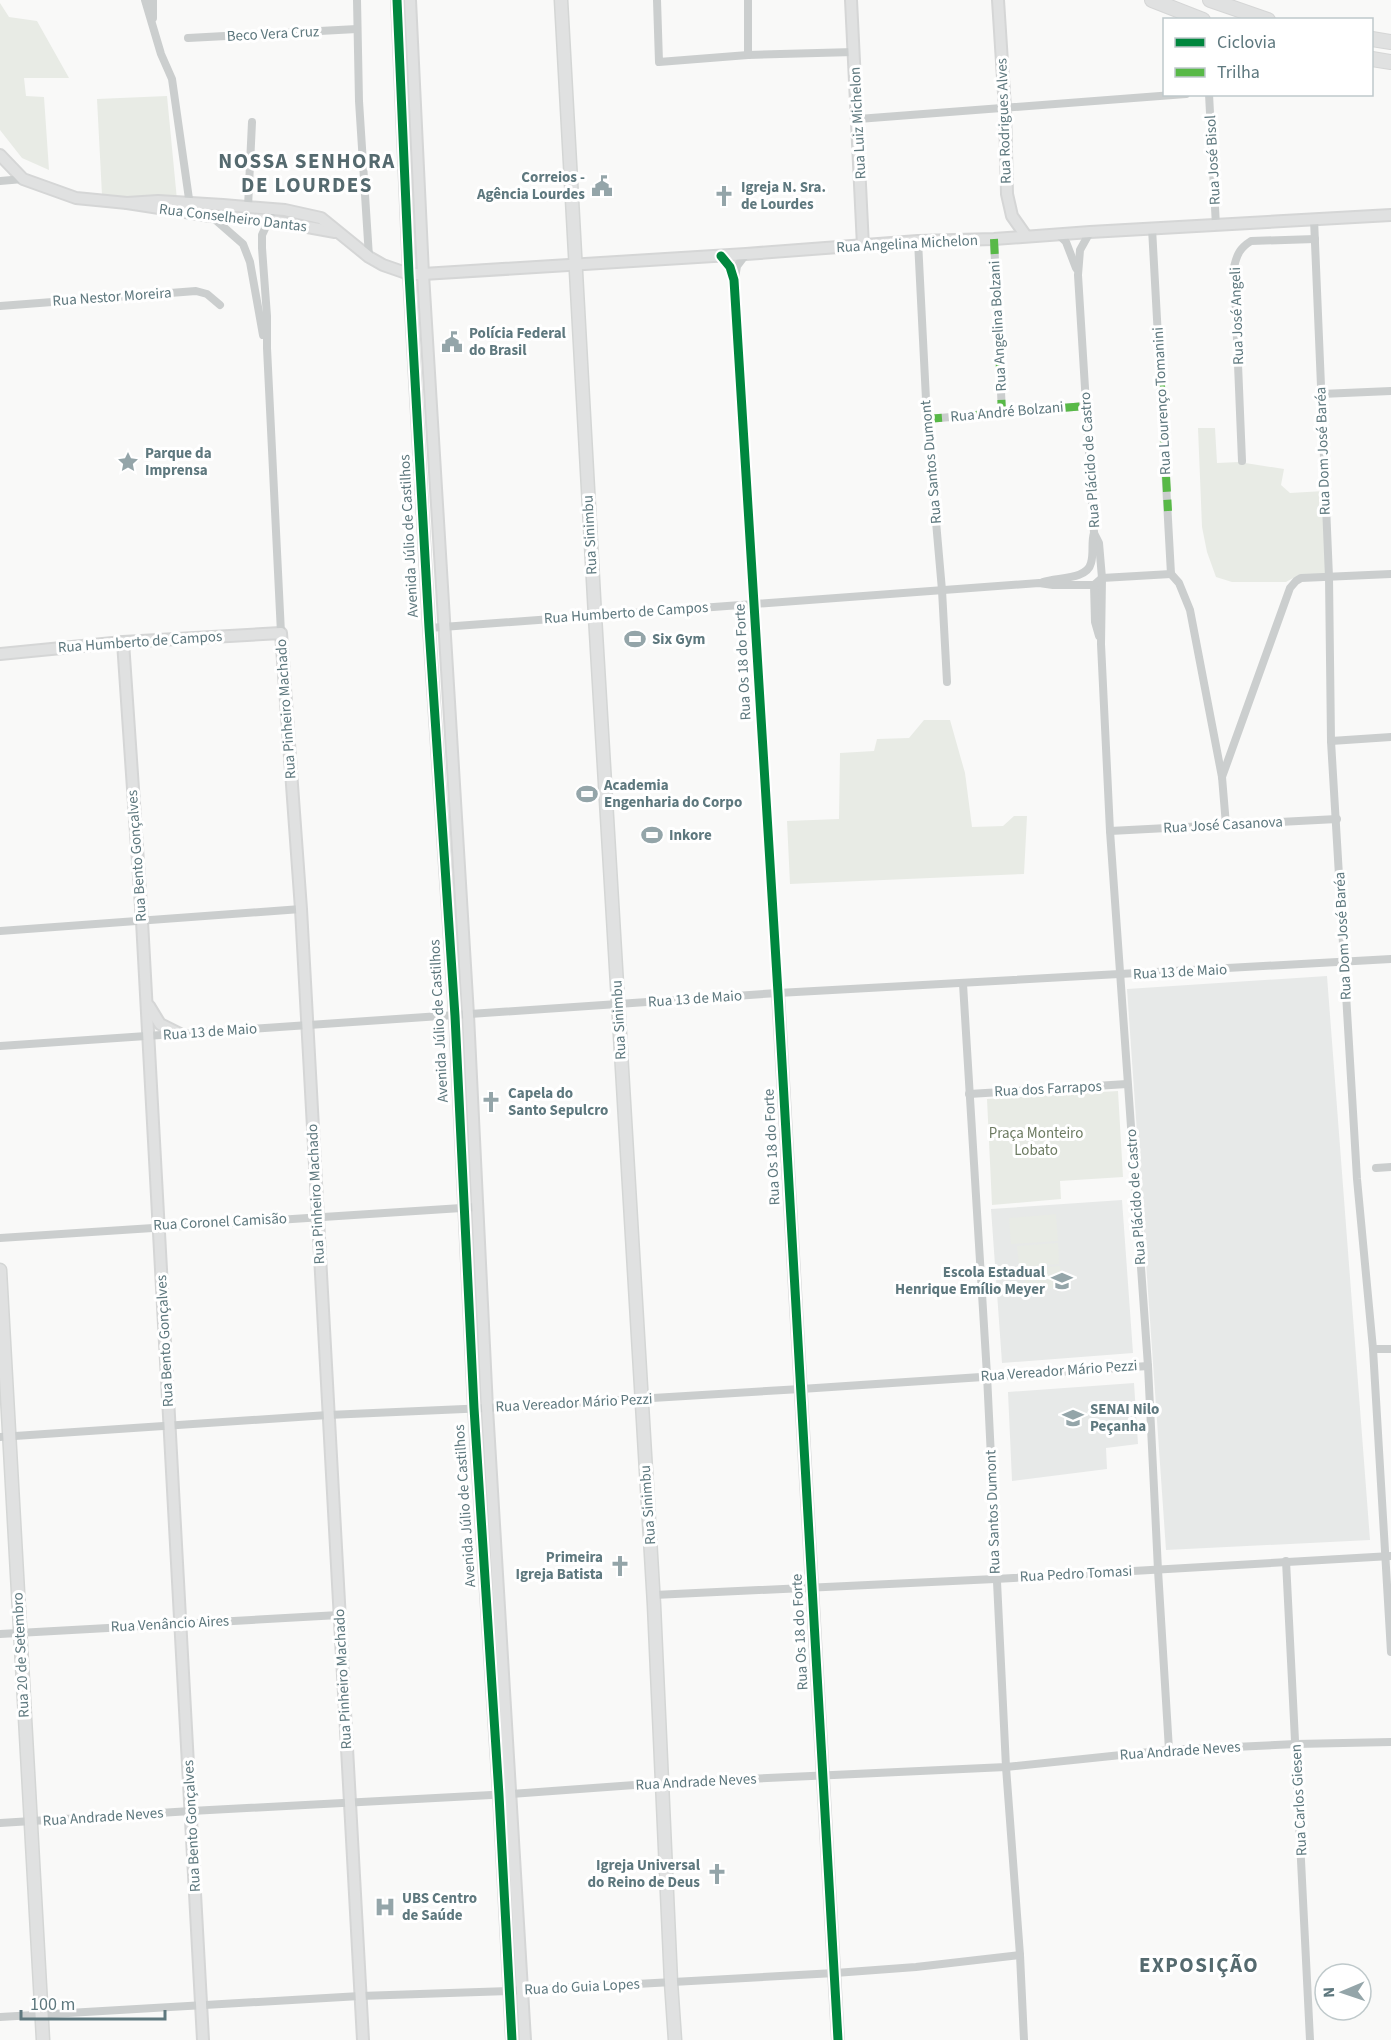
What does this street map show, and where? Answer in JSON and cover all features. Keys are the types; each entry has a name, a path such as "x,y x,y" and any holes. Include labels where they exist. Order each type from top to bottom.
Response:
{"highway":[{"path":"1152,0 1199,18"},
{"path":"1210,0 1262,18"},
{"path":"1373,39 1390,42"}],"main road":[{"name":"Rua Sinimbu","path":"561,0 595,616 654,1595 675,2040"},
{"name":"Rua 20 de Setembro","path":"0,1270 5,1437 20,1633 43,2040"}],"street":[{"path":"145,0 161,54 172,79 190,208"},
{"path":"153,0 153,28"},
{"path":"357,0 359,101 369,256"},
{"name":"Avenida Júlio de Castilhos","path":"397,0 409,274 512,2040"},
{"name":"Avenida Júlio de Castilhos","path":"410,0 423,274 468,1015 487,1408 525,2040"},
{"path":"657,0 659,62 748,55 854,52"},
{"path":"748,0 748,55"},
{"name":"Rua Luiz Michelon","path":"851,0 863,246"},
{"name":"Rua Rodrigues Alves","path":"998,0 1005,109 1007,194 1012,216 1026,236"},
{"name":"Beco Vera Cruz","path":"188,38 357,29"},
{"path":"858,119 1163,96"},
{"name":"Rua José Bisol","path":"1209,96 1216,226"},
{"path":"248,207 252,122"},
{"name":"Rua Conselheiro Dantas","path":"0,155 23,178 76,198 127,203 158,201 190,208 211,216 269,220 339,232"},
{"path":"0,181 23,178"},
{"name":"Rua Conselheiro Dantas","path":"190,208 248,207 285,210 321,218 383,265 409,274 423,274"},
{"path":"269,220 285,210"},
{"name":"Rua Pinheiro Machado","path":"211,216 243,244 250,262 267,348"},
{"name":"Rua Angelina Michelon","path":"423,274 918,242 1391,216"},
{"name":"Rua Dom José Baréa","path":"1314,219 1329,577 1331,741 1357,1179 1373,1349 1388,1556 1391,1652"},
{"name":"Rua Pinheiro Machado","path":"269,220 262,235 262,248 281,633 301,909 363,2040"},
{"name":"Rua Lourenço Tomanini","path":"1152,228 1171,574"},
{"name":"Rua Plácido de Castro","path":"1089,232 1080,250 1078,275 1094,533 1099,543 1102,578 1101,644 1110,831 1148,1365 1169,1750"},
{"name":"Rua Plácido de Castro","path":"1059,235 1072,253 1078,275"},
{"name":"Rua Angelina Bolzani","path":"994,239 1002,412"},
{"name":"Rua José Angeli","path":"1242,461 1234,267 1236,255 1242,246 1251,241 1315,239"},
{"name":"Rua Santos Dumont","path":"918,242 927,418 942,590 947,682"},
{"name":"Rua Os 18 do Forte","path":"734,280 738,267 746,254"},
{"name":"Rua Os 18 do Forte","path":"721,256 730,267 734,280 778,993 838,2040"},
{"name":"Rua Nestor Moreira","path":"0,306 196,291 207,294 220,305"},
{"path":"1321,394 1391,392"},
{"name":"Rua André Bolzani","path":"927,418 1086,406"},
{"name":"Rua Humberto de Campos","path":"429,628 1039,583 1086,572 1092,560 1091,543 1094,533"},
{"path":"1094,585 1102,578 1171,574 1179,583 1190,610 1222,777 1226,825"},
{"path":"1222,777 1290,588 1302,578 1391,574"},
{"name":"Rua Humberto de Campos","path":"1039,583 1094,585"},
{"name":"Rua Plácido de Castro","path":"1094,585 1095,622 1101,644"},
{"name":"Rua Humberto de Campos","path":"0,654 123,642 281,633"},
{"name":"Rua Bento Gonçalves","path":"123,642 142,921 203,2040"},
{"path":"1331,741 1391,737"},
{"name":"Rua José Casanova","path":"1110,831 1337,819"},
{"path":"0,931 301,909"},
{"name":"Rua 13 de Maio","path":"0,1046 778,993 1391,959"},
{"name":"Rua Santos Dumont","path":"963,984 987,1375 995,1579 1024,2040"},
{"path":"146,1000 160,1024 180,1034"},
{"path":"457,1068 471,1067"},
{"name":"Rua dos Farrapos","path":"969,1094 1127,1084"},
{"path":"459,1113 473,1113"},
{"path":"461,1154 474,1153"},
{"path":"1376,1168 1391,1167"},
{"name":"Rua Coronel Camisão","path":"0,1238 477,1207"},
{"path":"466,1263 480,1262"},
{"path":"468,1306 482,1305"},
{"path":"1373,1349 1391,1349"},
{"path":"471,1351 484,1350"},
{"name":"Rua Vereador Mário Pezzi","path":"5,1437 328,1415 801,1389 1148,1365"},
{"path":"477,1466 491,1465"},
{"path":"480,1513 494,1512"},
{"name":"Rua Pedro Tomasi","path":"654,1595 995,1579 1388,1556"},
{"path":"484,1559 497,1558"},
{"name":"Rua Carlos Giesen","path":"1286,1561 1310,2040"},
{"path":"487,1606 500,1605"},
{"name":"Rua Venâncio Aires","path":"0,1634 339,1615"},
{"path":"489,1647 502,1646"},
{"path":"492,1691 505,1690"},
{"path":"495,1739 508,1739"},
{"name":"Rua Andrade Neves","path":"0,1823 350,1804 662,1783 1006,1767 1169,1750 1391,1742"},
{"path":"502,1851 515,1851"},
{"path":"504,1893 517,1892"},
{"path":"506,1937 519,1937"},
{"name":"Rua do Guia Lopes","path":"0,2017 360,1996 509,1991 835,1973 916,1967 1020,1955"}],"shaded area":[{"path":"1327,976 1370,1540 1166,1550 1127,989"},
{"name":"Escola Estadual Henrique Emílio Meyer","path":"1122,1200 1133,1353 1002,1363 991,1209"},
{"name":"SENAI Nilo Peçanha","path":"1134,1383 1138,1444 1106,1448 1107,1469 1012,1481 1008,1392"}],"green space":[{"path":"0,3 9,17 37,21 69,78 24,78 26,96 44,97 49,170 22,158 0,130"},
{"path":"167,96 177,200 102,195 97,99"},
{"path":"1198,428 1215,428 1217,463 1239,462 1284,469 1281,485 1290,493 1324,491 1327,575 1295,577 1286,582 1232,582 1216,577 1207,552 1202,527"},
{"path":"924,720 950,720 965,773 972,827 1003,826 1014,816 1027,816 1024,874 790,884 787,821 839,819 840,753 874,751 877,739 909,738"},
{"name":"Praça Monteiro Lobato","path":"1118,1091 1123,1177 1060,1181 1061,1199 992,1205 987,1099"},
{"path":"1056,1214 1058,1241 1011,1244 1009,1218"},
{"path":"1058,1243 1059,1264 1019,1267 1017,1246"},
{"path":"1060,1266 1062,1287 1025,1290 1024,1269"}],"marked path":[{"path":"994,239 1002,413"},
{"path":"1161,385 1168,511"},
{"path":"927,419 1086,406"}],"cycle path":[{"path":"397,0 409,274 429,628 455,1016 474,1408 512,2040"},
{"path":"721,256 730,267 734,280 778,993 838,2040"}],"place":[{"name":"Correios - Agência Lourdes","path":"602,186"},
{"name":"Igreja N. Sra. de Lourdes","path":"724,196"},
{"name":"Polícia Federal do Brasil","path":"452,342"},
{"name":"Parque da Imprensa","path":"128,462"},
{"name":"Six Gym","path":"635,639"},
{"name":"Academia Engenharia do Corpo","path":"587,794"},
{"name":"Inkore","path":"652,835"},
{"name":"Capela do Santo Sepulcro","path":"491,1102"},
{"name":"Escola Estadual Henrique Emílio Meyer","path":"1062,1281"},
{"name":"SENAI Nilo Peçanha","path":"1073,1418"},
{"name":"Primeira Igreja Batista","path":"620,1566"},
{"name":"Igreja Universal do Reino de Deus","path":"717,1874"},
{"name":"UBS Centro de Saúde","path":"385,1907"}],"district":[{"name":"NOSSA SENHORA DE LOURDES","path":"307,173"},
{"name":"EXPOSIÇÃO","path":"1199,1965"}]}
